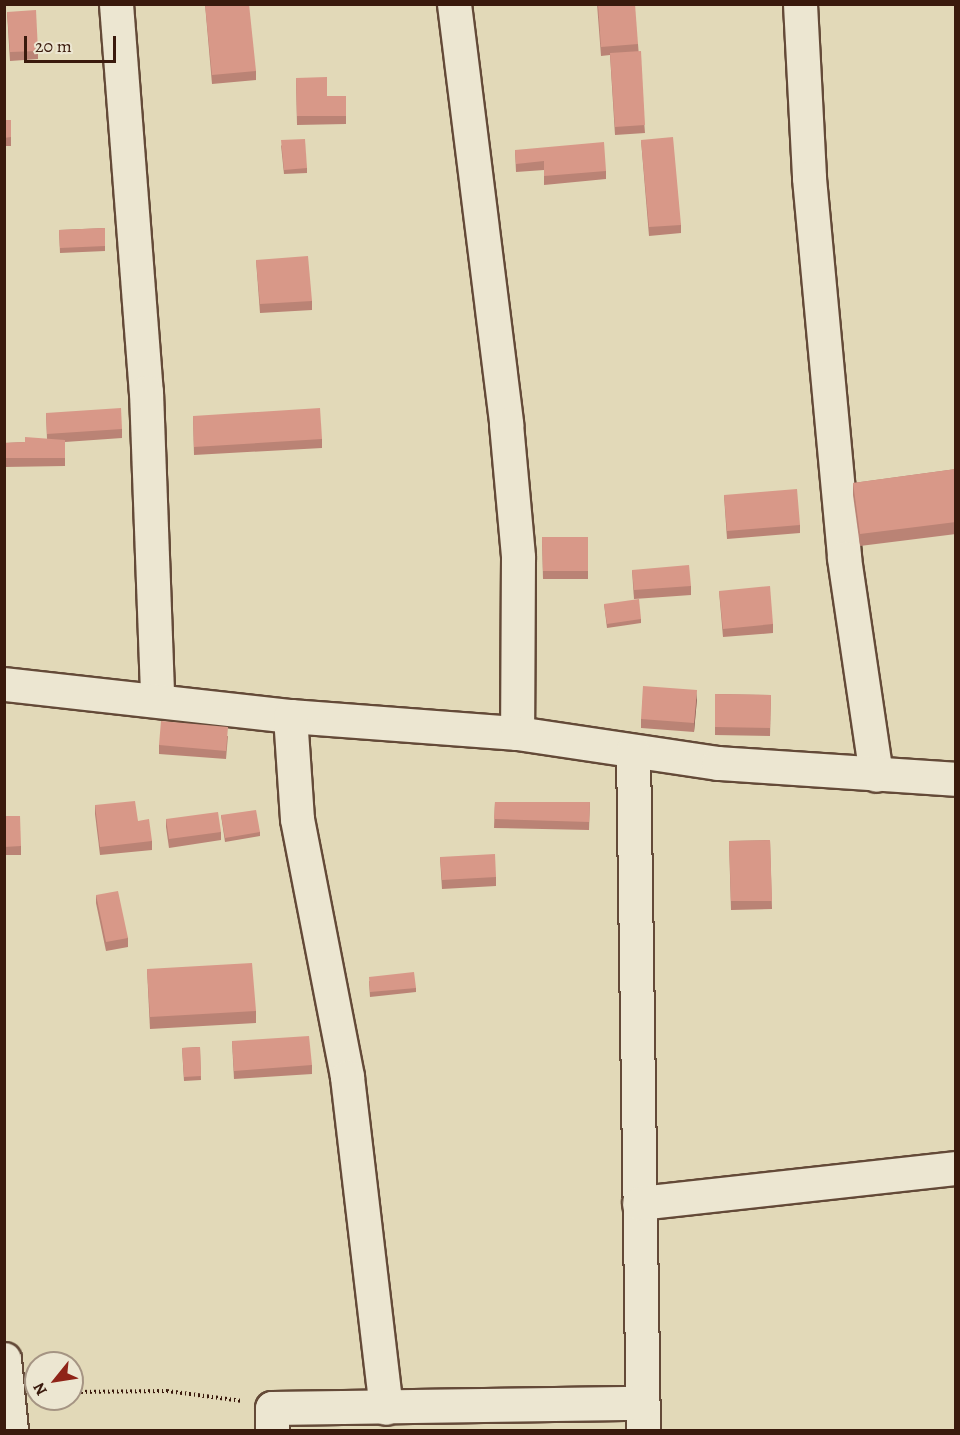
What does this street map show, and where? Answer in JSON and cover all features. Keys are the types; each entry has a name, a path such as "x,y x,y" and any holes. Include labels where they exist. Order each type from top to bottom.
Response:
{"street":[{"path":"116,4 147,404 157,698"},
{"path":"454,4 506,424 518,557 517,733"},
{"path":"800,4 809,178 844,558 876,775"},
{"path":"4,684 157,698 290,716 517,733 718,763 956,779"},
{"path":"290,716 297,819 347,1077 386,1408"},
{"path":"272,1419 386,1408 643,1417 633,751"},
{"path":"639,1203 956,1168"},
{"path":"4,1359 11,1431"}],"path":[{"path":"84,1392 167,1391 272,1419"}],"building":[{"path":"205,4 249,4 256,71 212,75"},
{"path":"598,4 635,4 638,44 601,47"},
{"path":"36,10 38,51 10,52 7,12"},
{"path":"641,51 645,125 615,127 610,53"},
{"path":"327,77 327,96 346,96 346,116 297,116 296,78"},
{"path":"4,120 11,120 11,137 4,138"},
{"path":"673,137 681,225 649,227 641,140"},
{"path":"305,139 307,168 284,170 281,140"},
{"path":"604,142 606,171 544,176 544,161 516,164 515,150"},
{"path":"105,228 105,246 60,248 59,230"},
{"path":"308,256 312,301 260,304 256,260"},
{"path":"121,408 122,429 47,434 46,413"},
{"path":"320,408 322,439 194,447 193,416"},
{"path":"25,437 65,440 65,458 4,458 4,443 25,442"},
{"path":"956,469 956,522 860,534 853,483"},
{"path":"797,489 800,525 727,531 724,495"},
{"path":"542,537 588,537 588,571 543,571"},
{"path":"689,565 691,586 634,590 632,570"},
{"path":"770,586 773,624 723,629 719,591"},
{"path":"639,599 641,619 607,624 604,604"},
{"path":"643,686 697,690 694,723 641,719"},
{"path":"715,694 771,695 770,728 715,727"},
{"path":"161,721 228,727 226,751 159,745"},
{"path":"135,801 138,821 149,819 152,841 100,847 95,805"},
{"path":"495,802 590,802 589,822 494,819"},
{"path":"256,810 260,832 225,838 221,815"},
{"path":"218,812 221,832 169,839 166,819"},
{"path":"4,816 20,816 21,846 4,847"},
{"path":"770,840 772,901 731,901 729,841"},
{"path":"495,854 496,877 442,880 440,857"},
{"path":"118,891 128,938 106,942 96,895"},
{"path":"252,963 256,1011 150,1017 147,969"},
{"path":"414,972 416,988 370,992 369,977"},
{"path":"309,1036 312,1065 234,1071 232,1041"},
{"path":"200,1047 201,1076 184,1077 182,1048"}]}
